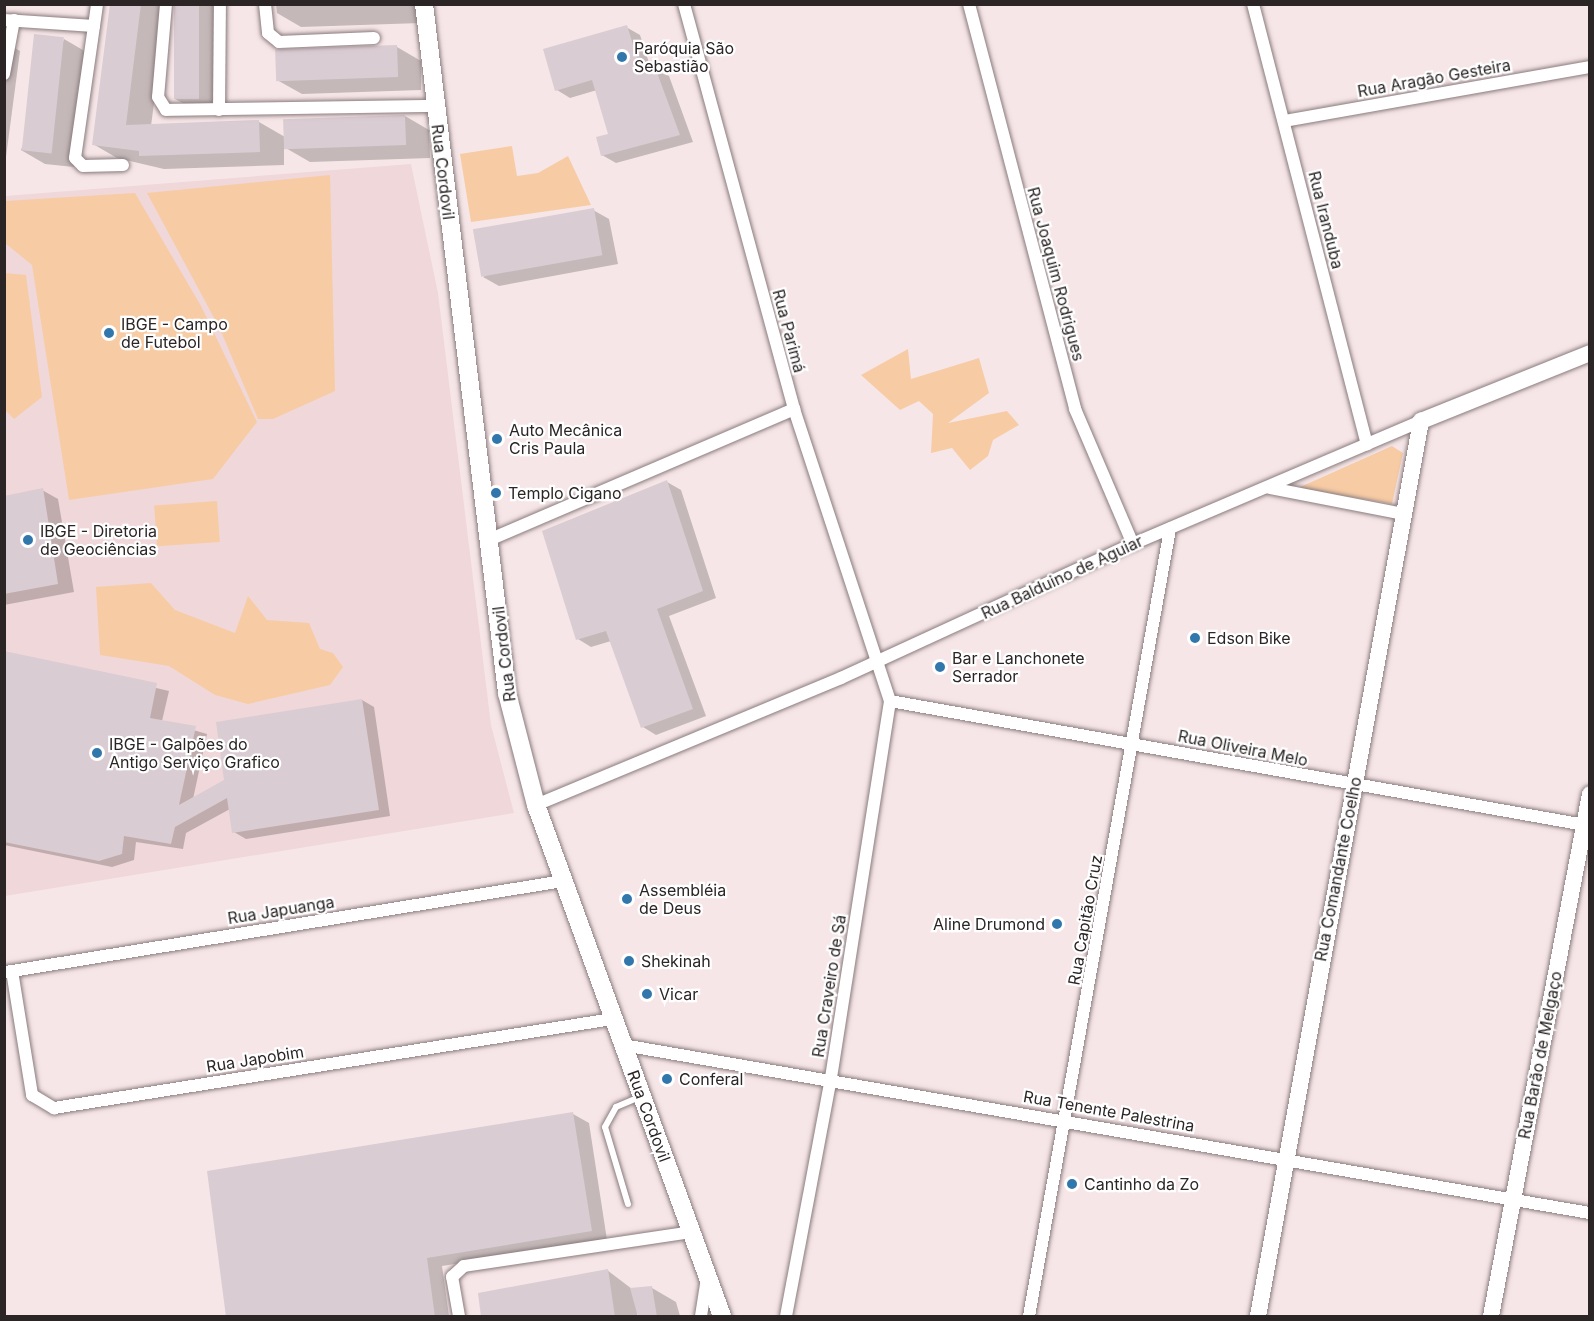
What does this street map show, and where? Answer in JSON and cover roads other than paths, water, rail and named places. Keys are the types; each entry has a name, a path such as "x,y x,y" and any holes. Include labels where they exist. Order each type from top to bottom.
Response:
{"main road":[{"name":"Rua Cordovil","path":"423,4 491,539 507,693 536,805 612,1019 708,1273 722,1317"}],"street":[{"path":"97,4 75,158 84,166 123,165"},
{"path":"166,4 160,104 171,111 435,106"},
{"path":"219,110 220,4"},
{"path":"265,4 268,33 279,42 374,38"},
{"name":"Rua Parimá","path":"684,4 794,409 880,660"},
{"name":"Rua Joaquim Rodrigues","path":"969,4 1075,409 1133,544"},
{"name":"Rua Iranduba","path":"1253,4 1367,444"},
{"path":"4,74 9,20 94,26"},
{"name":"Rua Aragão Gesteira","path":"1284,121 1590,67"},
{"name":"Rua Balduino de Aguiar","path":"536,805 880,660 1133,544 1270,488 1421,421 1590,353"},
{"path":"491,539 794,409"},
{"name":"Rua Comandante Coelho","path":"1258,1317 1421,421"},
{"path":"1270,488 1404,514"},
{"name":"Rua Capitão Cruz","path":"1029,1317 1134,744 1170,529"},
{"name":"Rua Craveiro de Sá","path":"786,1317 831,1078 890,701 880,660"},
{"name":"Rua Oliveira Melo","path":"890,701 1587,826"},
{"name":"Rua Barão de Melgaço","path":"1491,1317 1512,1198 1587,826 1590,794"},
{"name":"Rua Japuanga","path":"8,971 563,881"},
{"name":"Rua Japobim","path":"8,971 32,1095 54,1108 612,1019"},
{"name":"Rua Tenente Palestrina","path":"623,1045 831,1078 1512,1198 1590,1214"},
{"path":"459,1317 452,1277 464,1266 691,1232"},
{"path":"701,1317 708,1273"}],"lane":[{"path":"628,1204 605,1127 616,1107 641,1096"}],"place":[{"name":"Paróquia São Sebastião","path":"622,57"},
{"name":"IBGE - Campo de Futebol","path":"109,333"},
{"name":"Auto Mecânica Cris Paula","path":"497,439"},
{"name":"Templo Cigano","path":"496,493"},
{"name":"IBGE - Diretoria de Geociências","path":"28,540"},
{"name":"Edson Bike","path":"1195,638"},
{"name":"Bar e Lanchonete Serrador","path":"940,667"},
{"name":"IBGE - Galpões do Antigo Serviço Grafico","path":"97,753"},
{"name":"Assembléia de Deus","path":"627,899"},
{"name":"Aline Drumond","path":"1057,924"},
{"name":"Shekinah","path":"629,961"},
{"name":"Vicar","path":"647,994"},
{"name":"Conferal","path":"667,1079"},
{"name":"Cantinho da Zo","path":"1072,1184"}]}
